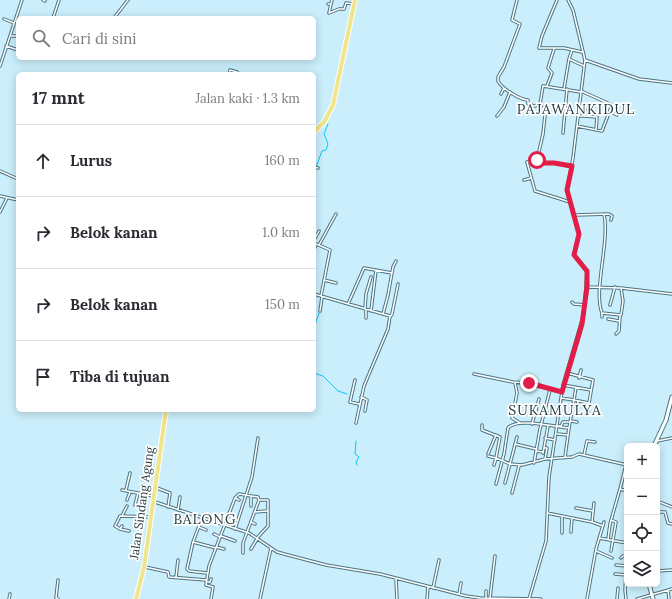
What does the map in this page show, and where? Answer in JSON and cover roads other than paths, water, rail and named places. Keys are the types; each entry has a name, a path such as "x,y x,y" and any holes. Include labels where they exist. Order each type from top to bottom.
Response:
{"main road":[{"path":"316,128 326,119 334,102 354,2"},
{"path":"655,443 666,420 672,397"},
{"name":"Jalan Sindang Agung","path":"136,599 144,567 166,412"},
{"path":"650,587 652,597"}],"street":[{"path":"16,16 22,0"},
{"path":"54,16 59,0"},
{"path":"116,16 128,0"},
{"path":"332,0 329,13 339,8 344,9 346,3 354,2"},
{"path":"517,0 512,20 520,24 498,77 499,84 524,100 528,100 528,104 534,106 540,105"},
{"path":"557,0 539,46 541,49 572,50 582,52"},
{"path":"529,598 546,541 549,477 558,427 563,385 578,336 585,305 587,287 587,271 574,255 579,237 575,215 570,202 567,187 572,166 585,60 573,10 568,0"},
{"path":"0,66 16,17"},
{"path":"4,19 14,23"},
{"path":"10,36 16,36"},
{"path":"6,46 16,49"},
{"path":"547,86 552,73 548,68 554,49"},
{"path":"564,89 572,50"},
{"path":"569,59 584,66"},
{"path":"585,60 639,79 672,83"},
{"path":"537,160 545,118 540,105 543,86 581,92 612,104 602,131 577,126"},
{"path":"501,94 504,88"},
{"path":"563,133 567,89"},
{"path":"497,116 504,106 510,92"},
{"path":"579,109 586,110 584,116"},
{"path":"610,111 616,115"},
{"path":"578,116 597,117 598,123 596,131"},
{"path":"570,202 535,191 527,162 529,160 537,160 539,163 554,163 572,166"},
{"path":"0,171 16,178"},
{"path":"524,180 531,178"},
{"path":"0,196 16,200"},
{"path":"0,212 8,198"},
{"path":"319,245 336,214"},
{"path":"602,317 600,302 605,249 604,214"},
{"path":"575,215 611,214 611,220"},
{"path":"316,239 318,231"},
{"path":"316,244 330,250 320,311"},
{"path":"383,314 392,272 396,261"},
{"path":"348,304 364,268 392,272"},
{"path":"371,311 376,270"},
{"path":"366,318 366,294 371,277"},
{"path":"324,280 336,283"},
{"path":"356,423 359,404 370,369 388,329 398,284"},
{"path":"587,287 615,287 672,294"},
{"path":"610,305 615,287"},
{"path":"616,334 619,332 619,321 623,301 622,288"},
{"path":"316,295 390,317"},
{"path":"572,302 573,304 585,305"},
{"path":"602,313 620,315"},
{"path":"608,319 619,321"},
{"path":"579,378 581,370"},
{"path":"566,373 579,378 593,380 588,411"},
{"path":"474,374 514,383 529,383 550,390 562,392"},
{"path":"355,380 350,402 359,404"},
{"path":"514,383 517,393 512,418 520,423"},
{"path":"563,385 591,390"},
{"path":"565,457 576,387"},
{"path":"534,463 541,425 550,390"},
{"path":"361,398 367,400 365,411"},
{"path":"561,398 589,403"},
{"path":"532,424 539,399"},
{"path":"577,409 578,401"},
{"path":"549,413 559,415"},
{"path":"558,427 562,426 563,422 577,422"},
{"path":"496,484 509,427 520,423 569,428"},
{"path":"482,425 482,430 500,438 494,464"},
{"path":"515,444 543,452 548,426"},
{"path":"556,434 568,435"},
{"path":"496,435 488,455 510,464 519,465 534,463 544,459 584,455 624,465"},
{"path":"505,483 517,437"},
{"path":"235,529 252,476 258,438"},
{"path":"545,438 556,440"},
{"path":"658,443 672,438"},
{"path":"584,455 587,441 595,442"},
{"path":"544,448 547,448 544,459"},
{"path":"512,493 519,465"},
{"path":"126,490 130,473"},
{"path":"608,539 611,520 624,473"},
{"path":"154,487 169,493 170,496 168,507"},
{"path":"620,489 624,490"},
{"path":"122,490 153,496"},
{"path":"127,500 130,491"},
{"path":"135,505 138,493"},
{"path":"211,599 213,587 206,585 207,573 220,536 238,494 259,498 259,500 268,500 268,526 257,538 251,549"},
{"path":"251,496 251,506"},
{"path":"178,510 180,498"},
{"path":"235,498 240,500"},
{"path":"243,553 243,542 246,532 259,500"},
{"path":"660,501 672,507"},
{"path":"153,502 246,532 271,548 288,555 317,563 395,578 473,598 539,599"},
{"path":"592,522 594,503"},
{"path":"126,506 122,516 118,518 115,526 129,531"},
{"path":"576,508 593,512"},
{"path":"255,512 267,511"},
{"path":"660,512 665,512 668,523 672,524"},
{"path":"547,513 592,522 603,526"},
{"path":"122,516 150,517"},
{"path":"562,516 562,533"},
{"path":"202,518 193,542 187,570 207,573"},
{"path":"571,532 572,518"},
{"path":"611,520 616,522 611,551"},
{"path":"251,522 255,524"},
{"path":"587,599 596,551 604,522"},
{"path":"198,527 206,530"},
{"path":"214,534 235,541"},
{"path":"599,538 624,542"},
{"path":"193,542 224,549"},
{"path":"260,599 271,548"},
{"path":"596,551 612,558"},
{"path":"490,598 495,556"},
{"path":"620,558 624,556"},
{"path":"176,577 178,560"},
{"path":"433,588 439,560"},
{"path":"616,565 624,566"},
{"path":"144,567 168,572 169,576 210,582 211,579"},
{"path":"660,571 672,570"},
{"path":"615,574 624,575"},
{"path":"395,578 397,599"},
{"path":"57,599 58,580"},
{"path":"459,594 461,583"},
{"path":"427,599 428,586"},
{"path":"625,587 626,599"},
{"path":"639,599 652,597 672,589"},
{"path":"617,599 618,590 624,590"},
{"path":"668,590 669,599"},
{"path":"486,591 486,598"},
{"path":"9,599 10,594"}],"waterway":[{"path":"316,167 322,151 326,150 328,144 324,134 328,124"},
{"path":"316,322 319,313"},
{"path":"316,374 323,376 338,391 347,394"},
{"path":"356,441 355,454 359,457 356,462 357,465"}],"district":[{"name":"PAJAWANKIDUL","path":"576,109"},
{"name":"SUKAMULYA","path":"555,410"},
{"name":"BALONG","path":"205,519"}]}
